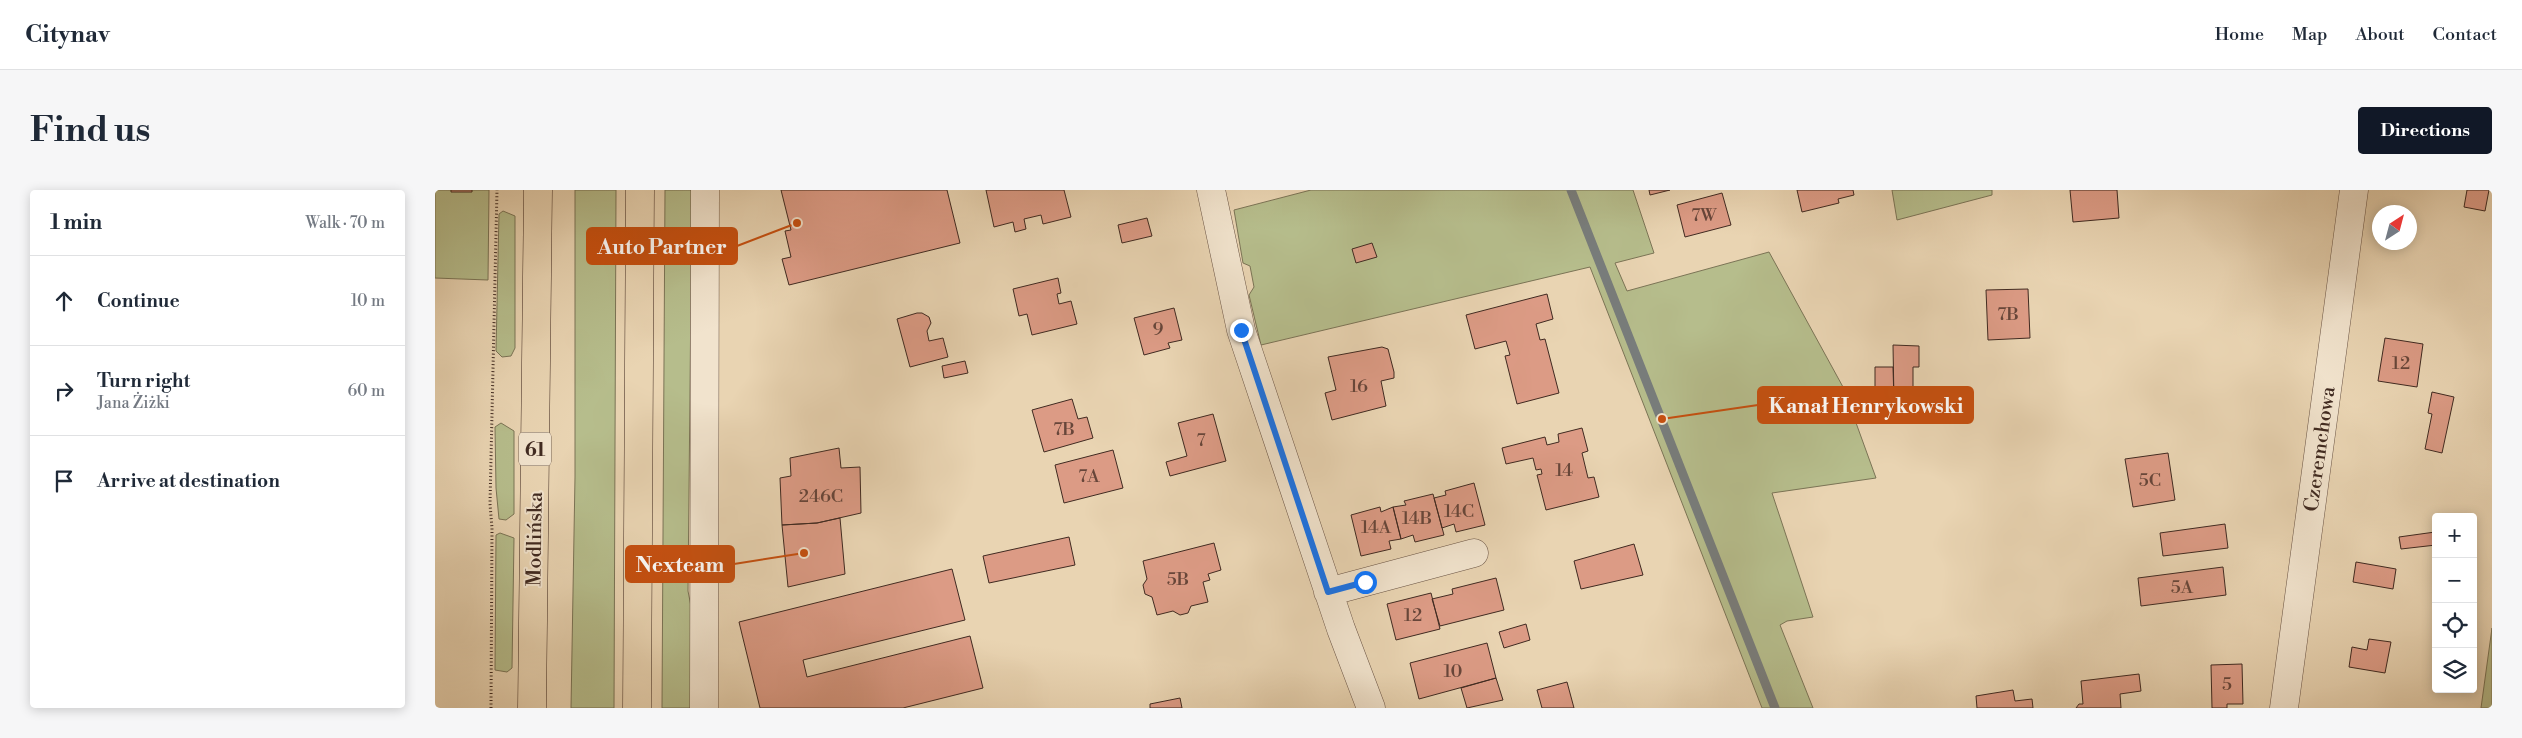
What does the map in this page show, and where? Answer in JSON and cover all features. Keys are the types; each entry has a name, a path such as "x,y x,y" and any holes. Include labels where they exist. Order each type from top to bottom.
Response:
{"main road":[{"name":"Modlińska","path":"532,708 538,190"},
{"path":"637,708 640,190"}],"street":[{"path":"704,708 705,190"},
{"path":"1211,190 1241,330 1328,592 1371,708"},
{"name":"Czeremchowa","path":"2285,708 2353,190"},
{"path":"1328,592 1474,553"}],"path":[{"path":"491,708 492,528 490,504 497,190"}],"green space":[{"path":"435,190 489,190 488,280 435,278"},
{"path":"575,190 616,190 614,708 571,708 575,477"},
{"path":"665,190 692,190 688,591 694,622 698,708 662,708"},
{"path":"1311,190 1633,190 1654,253 1615,263 1627,291 1769,252 1843,387 1876,478 1772,493 1813,617 1787,621 1780,625 1813,708 1762,708 1590,267 1261,345 1249,295 1254,287 1250,266 1243,263 1234,210"},
{"path":"1892,190 1992,190 1992,195 1897,220"},
{"path":"503,211 515,216 515,348 511,356 502,357 496,351 499,214"},
{"path":"501,423 514,431 514,514 506,520 499,519 496,488 495,427"},
{"path":"500,533 514,538 512,668 507,672 495,670 496,535"},
{"path":"2492,628 2492,708 2481,708"}],"building":[{"path":"451,190 472,190 472,192 451,192"},
{"path":"781,190 947,190 960,243 789,285 782,259 791,257 785,231 791,230"},
{"path":"986,190 1064,190 1071,217 1043,224 1041,215 1024,219 1026,229 1015,232 1013,222 994,227"},
{"path":"1649,190 1670,190 1650,195"},
{"path":"1797,190 1853,190 1854,195 1838,199 1839,203 1802,212"},
{"path":"2070,190 2117,190 2119,218 2073,222"},
{"path":"2467,190 2489,190 2485,211 2464,207"},
{"path":"1722,193 1731,225 1685,237 1677,205"},
{"path":"1147,218 1152,236 1122,243 1118,225"},
{"path":"1372,243 1377,257 1356,263 1352,249"},
{"path":"1058,278 1061,293 1057,294 1059,304 1071,301 1077,324 1032,335 1027,314 1019,316 1013,289"},
{"path":"2028,289 2030,338 1988,340 1986,290"},
{"path":"1547,294 1553,319 1536,324 1540,340 1545,339 1559,393 1517,404 1505,356 1510,355 1506,341 1475,349 1466,315"},
{"path":"1174,308 1182,340 1168,343 1170,348 1144,355 1134,318"},
{"path":"922,313 929,317 931,323 927,331 929,341 943,338 948,357 910,367 897,319"},
{"path":"2385,338 2423,344 2417,387 2378,381"},
{"path":"1893,345 1919,346 1919,367 1913,367 1913,402 1894,402"},
{"path":"1382,347 1388,349 1394,372 1394,378 1381,381 1386,406 1332,420 1325,393 1336,390 1328,357"},
{"path":"965,361 968,373 944,378 942,366"},
{"path":"1875,367 1893,367 1894,402 1875,402"},
{"path":"2432,392 2454,397 2442,453 2425,449 2432,414 2428,413"},
{"path":"1072,399 1078,419 1087,417 1093,438 1044,452 1032,410"},
{"path":"1213,414 1226,461 1170,476 1166,462 1187,456 1178,423"},
{"path":"1582,428 1588,451 1582,453 1588,478 1594,477 1599,497 1546,510 1537,475 1542,474 1541,469 1536,470 1533,458 1506,464 1502,448 1545,437 1547,445 1559,442 1558,434"},
{"path":"839,448 841,468 860,467 861,513 817,523 782,525 780,478 791,476 790,458"},
{"path":"1113,450 1123,488 1064,503 1055,465"},
{"path":"2168,453 2175,500 2133,507 2125,459"},
{"path":"1474,483 1485,525 1456,532 1454,524 1442,528 1434,498 1446,495 1445,491"},
{"path":"1433,494 1444,535 1415,542 1413,535 1401,539 1393,507 1406,505 1404,501"},
{"path":"1380,507 1381,512 1393,507 1401,539 1389,541 1391,549 1361,556 1351,515"},
{"path":"840,518 845,574 788,587 782,525 817,523"},
{"path":"2225,524 2228,548 2163,556 2160,533"},
{"path":"2432,532 2432,545 2401,549 2399,537"},
{"path":"1069,537 1075,565 989,583 983,556"},
{"path":"1214,543 1221,570 1208,574 1210,580 1203,582 1208,602 1191,606 1188,613 1180,615 1173,611 1157,615 1152,597 1145,594 1143,585 1147,579 1143,561"},
{"path":"1634,544 1643,575 1581,589 1574,561"},
{"path":"2356,562 2396,569 2393,589 2353,582"},
{"path":"2223,567 2226,595 2141,606 2138,578"},
{"path":"952,569 965,620 803,660 807,677 970,636 983,688 903,708 760,708 739,622"},
{"path":"1496,578 1504,610 1440,626 1432,599 1453,594 1452,589"},
{"path":"1431,593 1440,629 1396,640 1387,604"},
{"path":"1526,624 1530,640 1504,648 1499,632"},
{"path":"2369,639 2391,642 2385,673 2349,667 2352,647 2367,650"},
{"path":"1487,643 1496,678 1419,699 1410,663"},
{"path":"2242,664 2243,704 2227,704 2227,708 2212,708 2211,665"},
{"path":"2139,674 2141,691 2120,694 2121,708 2076,708 2079,704 2083,704 2081,681"},
{"path":"1496,678 1503,700 1467,708 1461,688"},
{"path":"1567,682 1574,708 1542,708 1537,690"},
{"path":"2013,690 2015,701 2032,699 2033,708 1977,708 1976,696"},
{"path":"1180,698 1182,708 1150,708 1150,704"}],"waterway":[{"path":"1571,190 1775,708"}],"place":[{"name":"Auto Partner","path":"797,223"},
{"name":"Kanał Henrykowski","path":"1662,419"},
{"name":"Nexteam","path":"804,553"}],"route":[{"path":"1241,330 1328,592 1365,582"}]}
